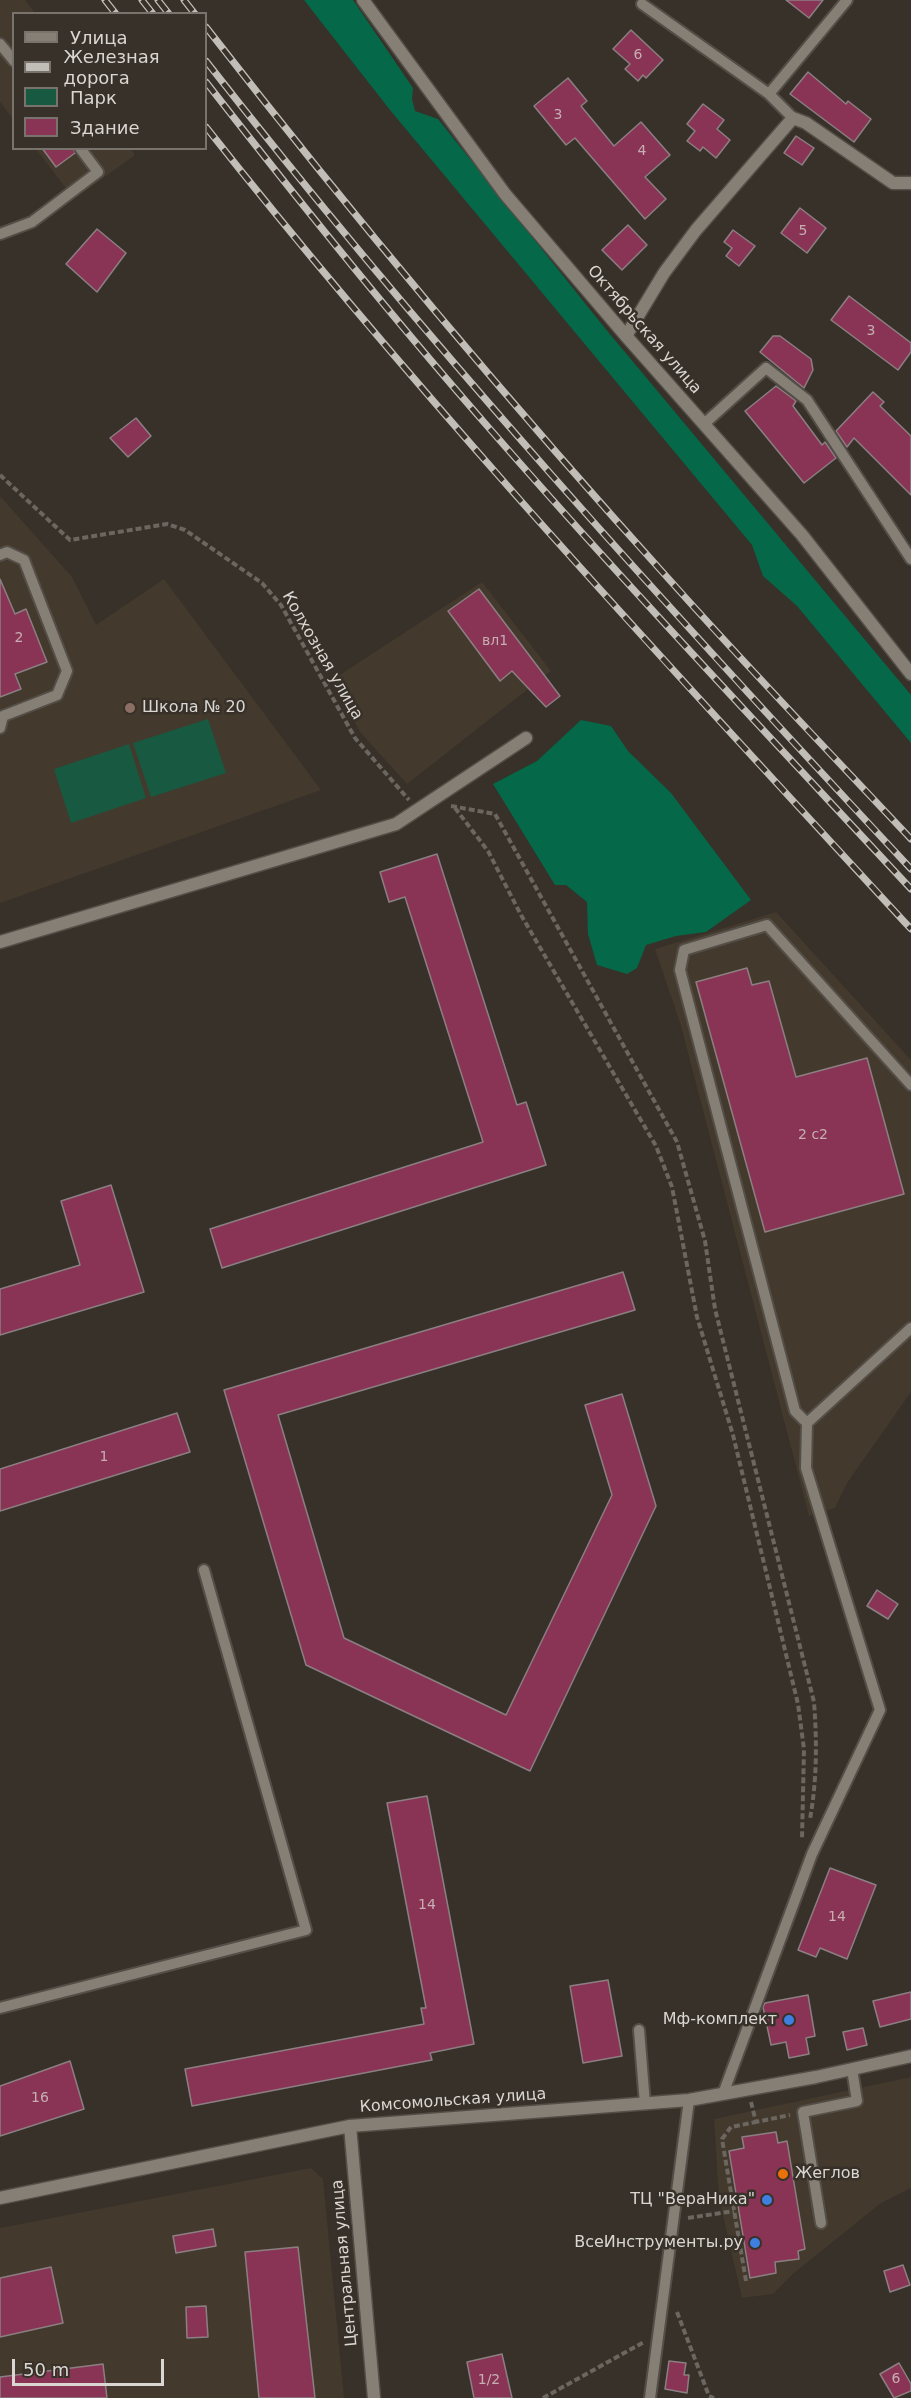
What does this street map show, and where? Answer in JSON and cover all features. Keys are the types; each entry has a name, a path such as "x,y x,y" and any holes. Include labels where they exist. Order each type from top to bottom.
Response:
{"street":[{"name":"Октябрьская улица","path":"363,0 505,194 802,536 911,674"},
{"path":"626,336 664,273 696,230 793,118 806,123 893,183 911,183"},
{"path":"0,942 396,824 526,738"},
{"name":"Комсомольская улица","path":"0,2198 350,2126 689,2100 749,2090 911,2056"},
{"name":"Центральная улица","path":"350,2126 374,2398"}],"lane":[{"path":"769,94 847,0"},
{"path":"642,4 769,94 793,118"},
{"path":"0,44 12,59"},
{"path":"0,234 32,222 98,172 82,150"},
{"path":"704,424 766,368 807,400 911,559"},
{"path":"0,555 7,552 24,560 67,671 57,695 3,716 0,728"},
{"path":"723,2094 809,1863 880,1710 806,1468 807,1423 795,1411 692,1016 680,969 684,950 767,925 911,1084"},
{"path":"807,1423 911,1328"},
{"path":"0,2008 306,1930 204,1570"},
{"path":"639,2030 645,2104"},
{"path":"821,2223 803,2112 857,2101 852,2069"},
{"path":"650,2398 667,2283 689,2100"}],"path":[{"name":"Колхозная улица","path":"0,475 70,540 167,524 185,530 262,583 281,605 355,738 418,810"},
{"path":"430,803 495,814 676,1142 705,1241 715,1309 814,1702 817,1748 815,1789 810,1822"},
{"path":"455,807 488,851 521,915 656,1146 672,1187 697,1317 733,1435 798,1704 804,1749 804,1845 808,1833"},
{"path":"749,2090 756,2122"},
{"path":"746,2281 723,2139 731,2127 803,2112"},
{"path":"675,2220 734,2211"},
{"path":"667,2283 709,2396 714,2398"},
{"path":"543,2398 660,2332"}],"shaded area":[{"path":"0,0 25,0 34,12 12,12 12,118 0,102"},
{"path":"37,150 132,150 135,155 74,199"},
{"name":"Школа № 20","path":"0,496 72,577 96,625 164,579 321,790 0,903"},
{"path":"482,582 551,671 407,784 360,732 332,680"},
{"path":"776,912 911,1060 911,1392 847,1483 835,1508 809,1516 681,1026 655,949"},
{"path":"911,2077 911,2188 881,2203 794,2273 773,2294 742,2298 719,2198 714,2119"},
{"path":"311,2168 323,2179 344,2398 0,2398 0,2228"}],"green space":[{"path":"304,0 353,0 413,88 412,99 415,111 438,119 604,327 911,695 911,743 797,606 763,576 752,545 390,110"},
{"path":"208,719 226,773 151,797 133,743"},
{"path":"581,720 611,726 628,751 671,793 751,900 706,932 676,936 646,945 637,968 627,974 597,965 588,934 587,902 566,885 555,885 493,784 537,761"},
{"path":"129,744 146,798 71,823 54,769"}],"building":[{"path":"786,0 823,0 809,18"},
{"path":"631,30 663,60 646,78 643,75 638,81 625,69 630,64 613,49"},
{"path":"808,72 846,104 848,101 871,119 854,142 790,94"},
{"path":"568,78 587,101 581,106 614,146 641,122 670,155 645,177 666,199 645,219 575,138 566,145 534,106"},
{"path":"703,104 724,120 717,129 730,140 716,158 703,147 700,151 687,141 695,131 687,124"},
{"path":"796,136 814,148 802,165 784,153"},
{"path":"43,150 74,150 75,153 56,167"},
{"path":"800,208 826,228 807,253 781,233"},
{"path":"628,225 647,245 622,270 602,250"},
{"path":"97,229 126,253 97,292 66,264"},
{"path":"733,230 755,246 739,266 726,256 732,248 724,242"},
{"path":"849,296 911,343 911,352 898,370 831,320"},
{"path":"773,336 780,336 811,359 813,370 804,388 760,352"},
{"path":"776,386 796,401 793,406 822,445 825,442 836,458 804,483 745,411"},
{"path":"873,392 884,402 880,406 911,436 911,495 854,438 847,447 836,431"},
{"path":"136,418 151,436 128,457 110,438"},
{"path":"0,579 15,614 26,609 47,662 15,674 21,689 0,697"},
{"path":"479,589 560,696 546,707 512,671 500,681 448,611"},
{"path":"437,854 517,1105 526,1102 546,1165 222,1268 210,1229 483,1142 405,897 389,902 380,872"},
{"path":"747,968 752,985 769,981 796,1077 867,1058 904,1194 765,1232 696,982"},
{"path":"111,1185 144,1292 0,1335 0,1289 80,1265 61,1201"},
{"path":"623,1272 635,1310 278,1415 344,1638 506,1715 612,1495 585,1405 622,1394 656,1506 530,1771 306,1665 224,1390"},
{"path":"177,1413 190,1452 0,1511 0,1469"},
{"path":"877,1590 898,1604 888,1619 867,1606"},
{"path":"427,1796 474,2044 430,2053 432,2060 192,2106 185,2069 424,2024 421,2008 426,2008 387,1803"},
{"path":"830,1868 876,1885 847,1959 820,1948 816,1957 798,1950"},
{"path":"608,1980 622,2056 583,2063 570,1986"},
{"path":"911,1992 911,2019 880,2027 873,2001"},
{"name":"Мф-комплект","path":"808,1995 815,2036 806,2038 809,2054 789,2058 786,2042 771,2045 763,2007 765,2003"},
{"path":"863,2028 867,2045 847,2050 843,2032"},
{"path":"70,2061 84,2109 0,2136 0,2086"},
{"name":"ТЦ \"ВераНика\"","path":"776,2132 778,2143 787,2141 805,2249 798,2251 799,2259 775,2262 776,2273 750,2278 729,2151 744,2148 742,2137"},
{"path":"213,2229 216,2246 176,2253 173,2236"},
{"path":"298,2247 315,2398 259,2398 245,2252"},
{"path":"903,2265 910,2285 890,2292 884,2271"},
{"path":"51,2267 63,2323 0,2337 0,2278"},
{"path":"206,2306 208,2337 187,2338 186,2307"},
{"path":"502,2354 512,2398 474,2398 467,2362"},
{"path":"669,2361 686,2363 684,2375 689,2375 687,2393 665,2389"},
{"path":"899,2363 911,2384 911,2391 894,2398 880,2374"},
{"path":"103,2364 107,2398 0,2398 0,2377"}],"railway":[{"path":"105,0 114,12"},
{"path":"142,0 151,12"},
{"path":"158,0 167,12"},
{"path":"184,0 193,12"},
{"path":"207,28 377,241 554,450 733,650 911,839"},
{"path":"207,62 289,166 461,372 639,573 911,869"},
{"path":"207,83 345,257 489,428 645,603 911,889"},
{"path":"207,128 375,333 462,434 640,634 911,929"}],"place":[{"name":"Школа № 20","path":"130,708"},
{"name":"Мф-комплект","path":"789,2020"},
{"name":"Жеглов","path":"783,2174"},
{"name":"ТЦ \"ВераНика\"","path":"767,2200"},
{"name":"ВсеИнструменты.ру","path":"755,2243"}]}
